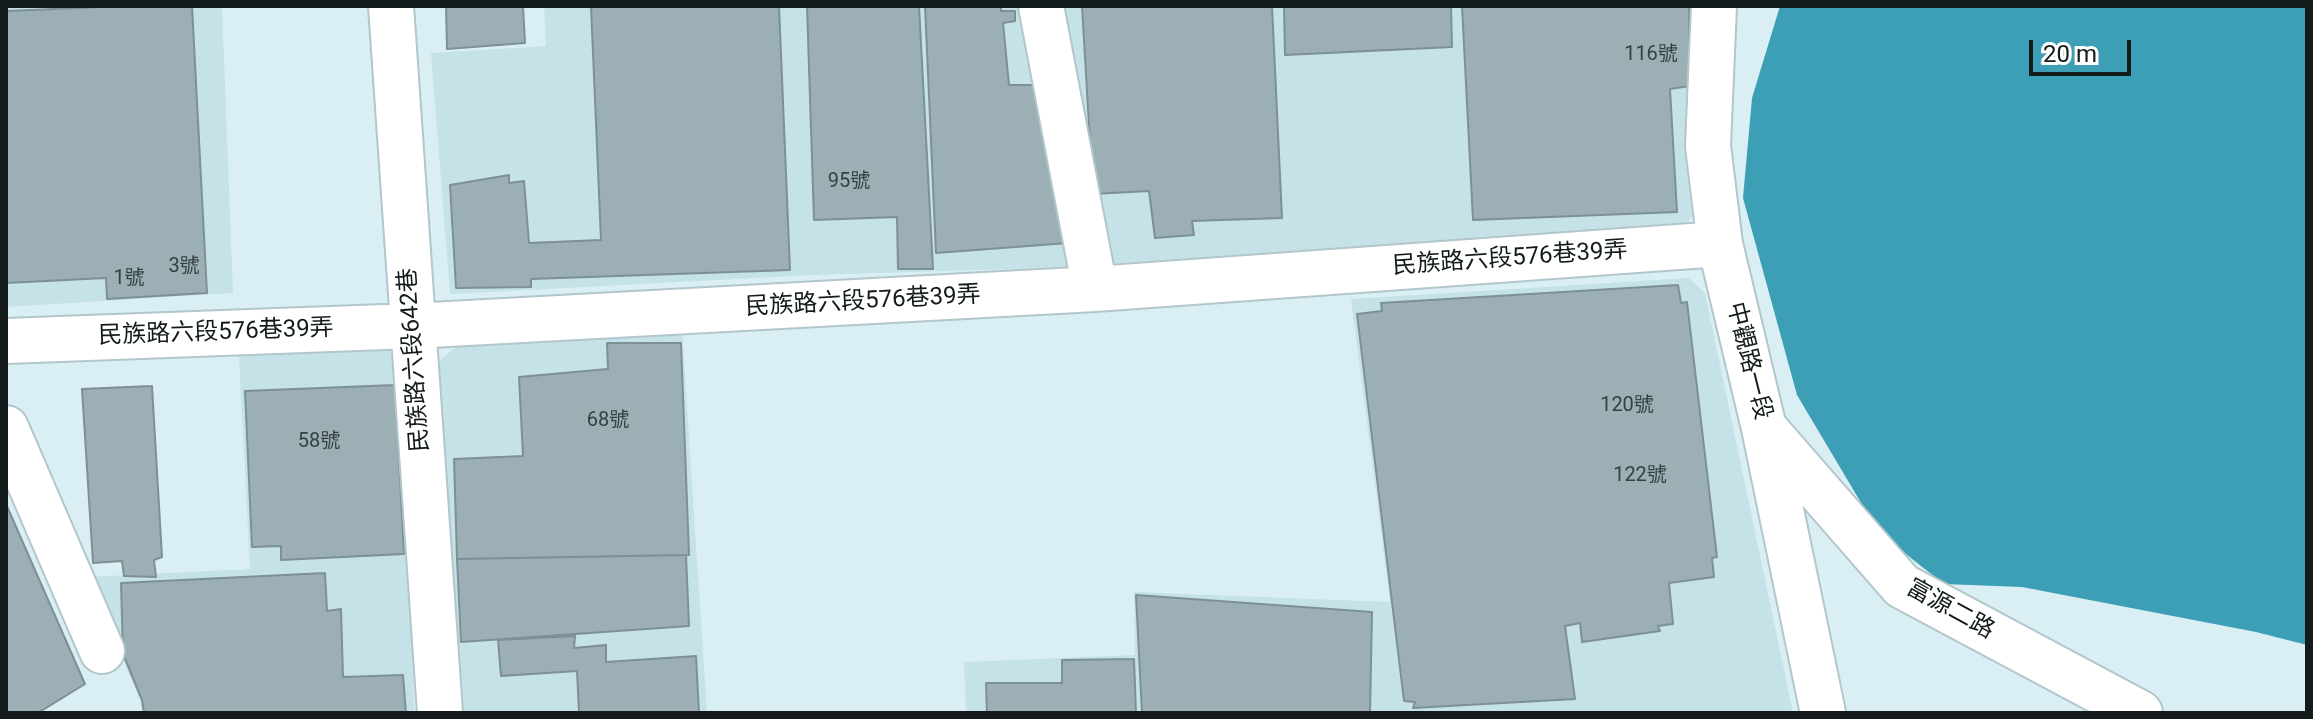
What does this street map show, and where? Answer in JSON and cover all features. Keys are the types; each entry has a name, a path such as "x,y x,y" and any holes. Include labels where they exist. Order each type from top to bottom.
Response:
{"street":[{"name":"民族路六段642巷","path":"391,6 440,713"},
{"path":"1041,6 1095,289"},
{"name":"中觀路一段","path":"1714,6 1708,146 1720,244 1764,428 1823,713"},
{"name":"民族路六段576巷39弄","path":"6,341 412,326 1095,289 1720,244"},
{"path":"6,428 102,651"},
{"name":"富源二路","path":"1764,428 1902,586 2140,713"}],"shaded area":[{"path":"6,6 222,6 233,293 6,307"},
{"path":"544,6 1020,6 1075,267 813,275 450,294 431,53 546,46"},
{"path":"1053,6 1705,6 1700,205 1685,227 1103,264"},
{"path":"1689,278 1705,293 1793,713 966,713 964,662 1135,655 1134,592 1390,602 1351,299"},
{"path":"682,330 707,713 461,713 437,363 465,339"},
{"path":"383,344 401,367 411,561 414,713 142,713 140,700 89,577 250,569 239,357"}],"water":[{"path":"1780,6 2307,6 2307,645 2256,632 2022,587 1944,584 1879,533 1797,395 1743,198 1752,98"}],"building":[{"path":"192,6 207,293 107,299 106,278 6,283 6,11"},
{"path":"446,6 523,6 525,43 447,49"},
{"path":"591,6 779,6 790,270 531,279 531,287 456,288 450,185 509,175 509,183 524,181 529,243 601,240"},
{"path":"807,6 919,6 933,269 898,269 897,217 814,220"},
{"path":"925,6 1001,6 1001,11 1015,11 1015,21 1003,23 1009,85 1033,85 1068,243 936,253"},
{"path":"1082,6 1272,6 1282,218 1192,221 1194,235 1155,238 1149,191 1093,194"},
{"path":"1284,6 1451,6 1452,47 1285,55"},
{"path":"1462,6 1689,6 1690,86 1670,89 1677,212 1473,220"},
{"path":"1678,285 1681,303 1687,302 1717,557 1712,558 1714,577 1669,583 1673,624 1658,626 1660,631 1582,642 1580,623 1565,626 1575,699 1413,708 1415,702 1404,701 1357,314 1382,311 1381,303"},
{"path":"607,343 681,343 689,555 457,559 454,459 523,456 519,377 608,369"},
{"path":"395,385 404,554 281,560 281,546 252,547 245,391"},
{"path":"152,386 162,557 154,560 156,577 124,576 122,561 93,563 82,389"},
{"path":"6,504 85,684 38,713 6,713"},
{"path":"686,555 689,626 461,642 457,559"},
{"path":"325,573 327,611 341,609 343,677 403,675 406,713 144,713 142,700 123,654 121,583"},
{"path":"1136,595 1372,612 1370,713 1142,713"},
{"path":"575,636 574,648 606,645 606,662 696,656 699,713 579,713 577,671 501,676 498,640"},
{"path":"1134,659 1136,713 987,713 986,683 1062,683 1062,660"}]}
